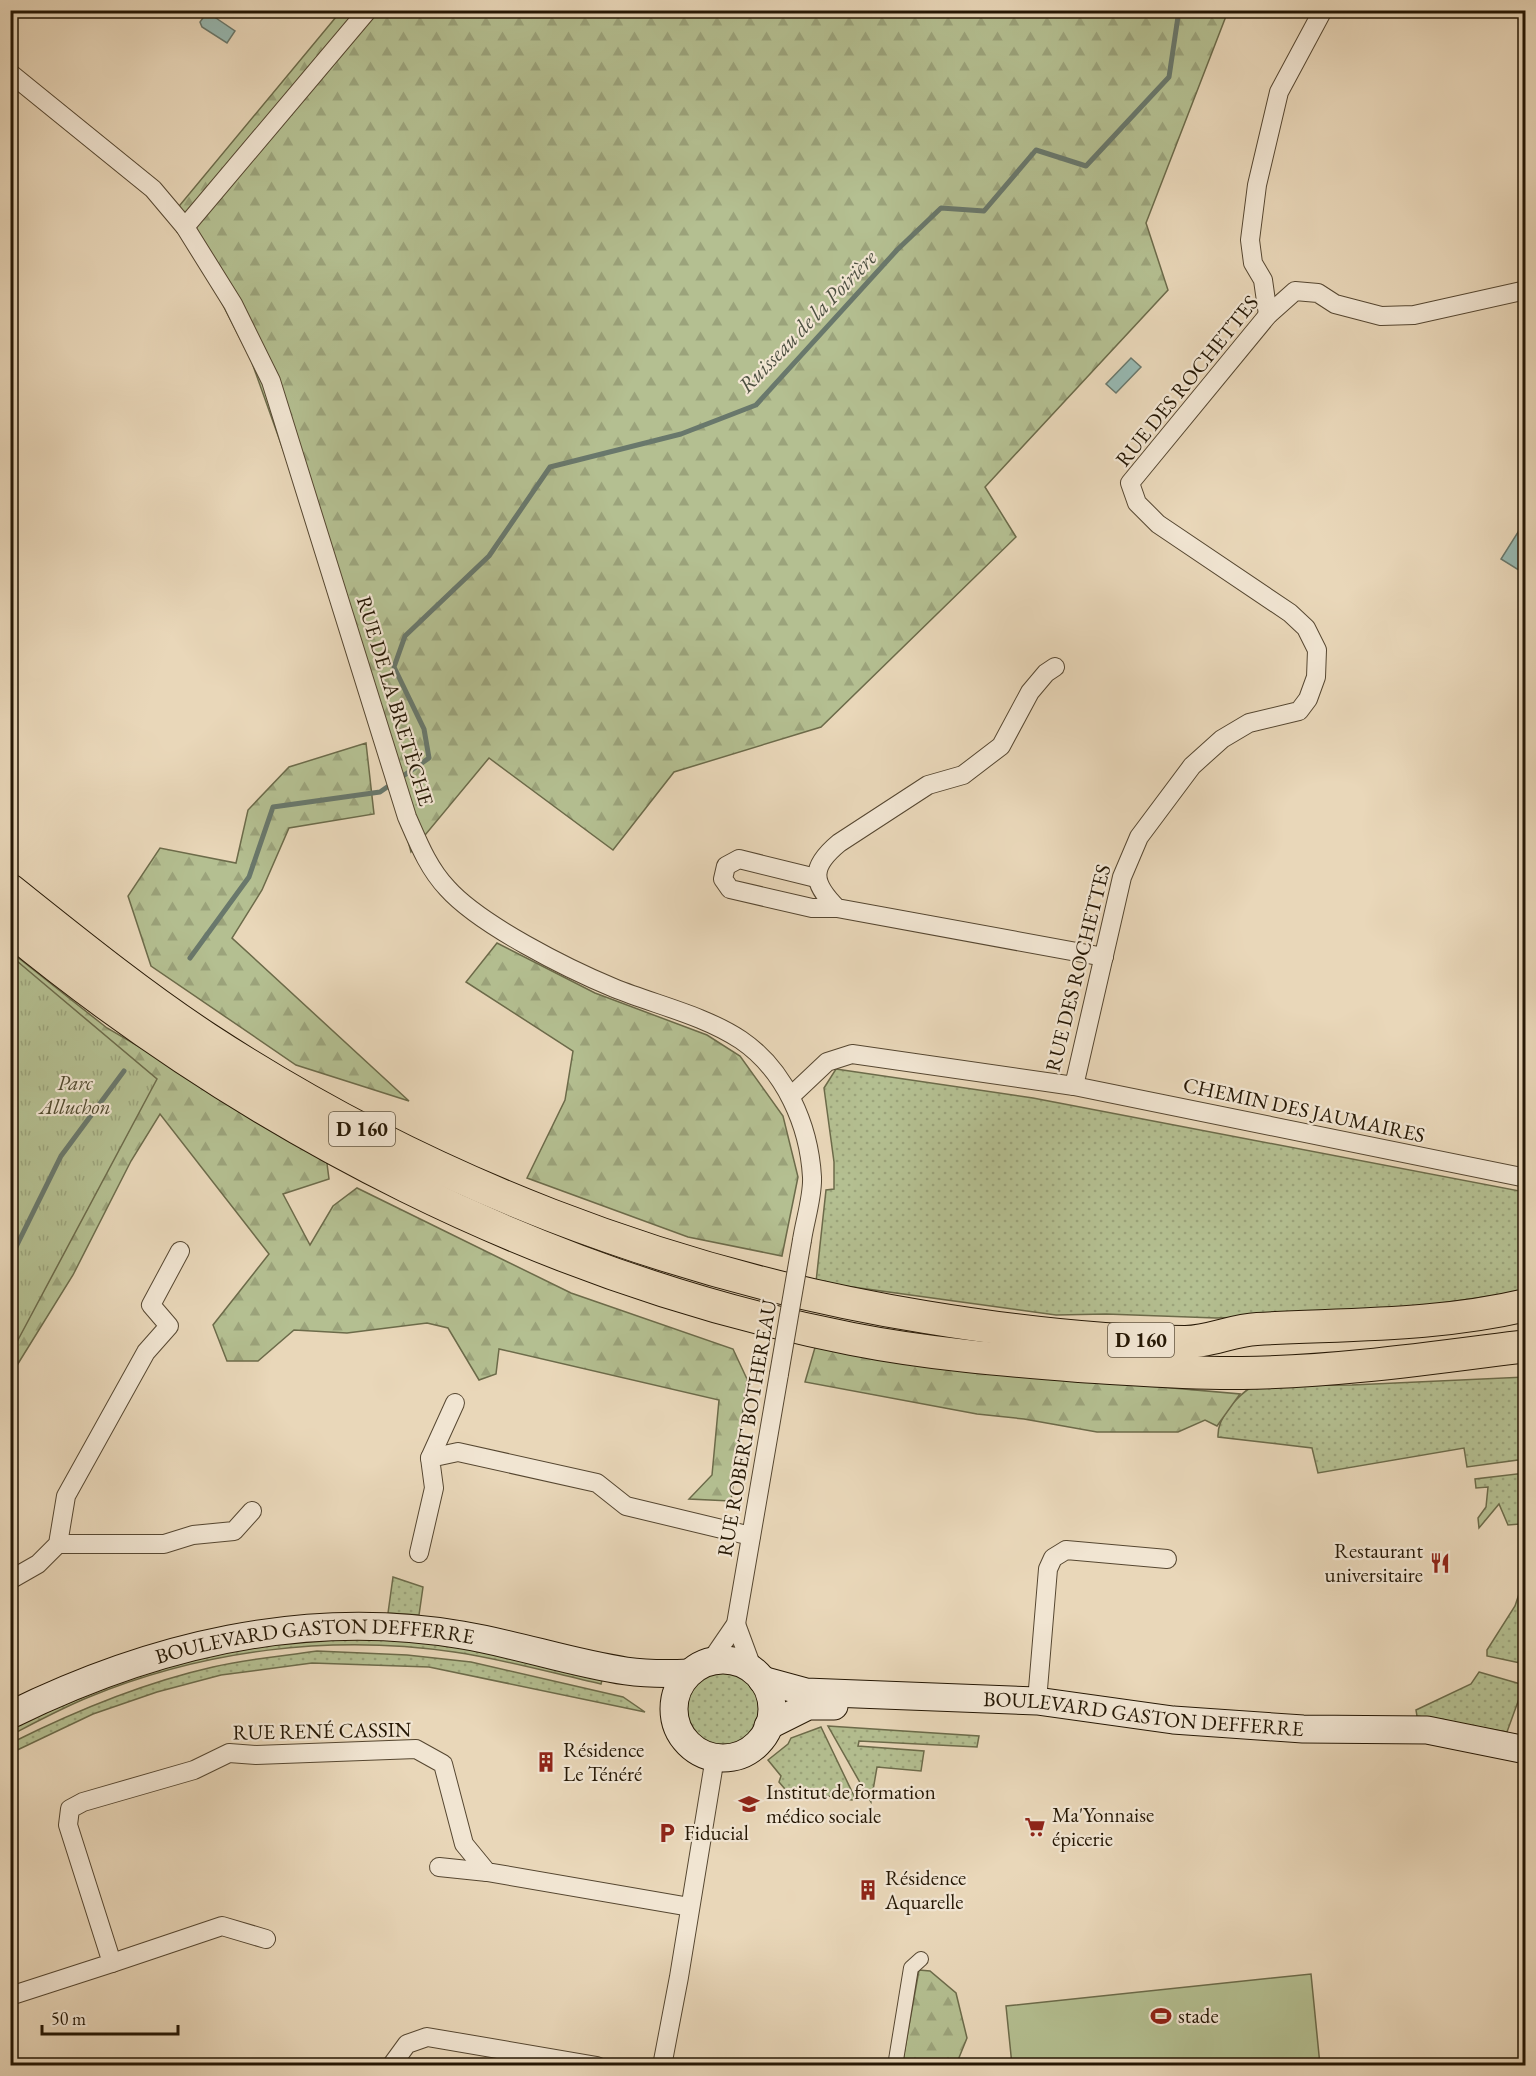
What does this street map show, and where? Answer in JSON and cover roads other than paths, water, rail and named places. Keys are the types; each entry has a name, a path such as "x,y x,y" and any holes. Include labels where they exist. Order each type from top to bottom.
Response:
{"highway":[{"name":"D 160","path":"10,890 167,1011 297,1094 451,1174 547,1215 623,1243 811,1297 988,1328 1190,1342 1337,1340 1459,1330 1526,1319"},
{"name":"D 160","path":"10,929 170,1048 310,1136 472,1218 610,1273 742,1313 851,1339 965,1358 1163,1371 1242,1373 1342,1369 1526,1346"},
{"name":"D 160","path":"1190,1342 1252,1329 1358,1326 1423,1320 1526,1305"},
{"name":"D 160","path":"1342,1369 1369,1381 1526,1368"}],"main road":[{"name":"BOULEVARD GASTON DEFFERRE","path":"10,1715 64,1689 177,1649 249,1634 321,1627 381,1627 462,1635 627,1671 700,1668"},
{"path":"725,1660 740,1663 758,1675 771,1702 768,1726 760,1741 747,1751 731,1757 715,1757 696,1749 682,1736 674,1710 677,1691 700,1668 725,1660"},
{"name":"BOULEVARD GASTON DEFFERRE","path":"627,1671 674,1710"},
{"name":"BOULEVARD GASTON DEFFERRE","path":"758,1675 806,1692 1037,1701 1173,1720 1303,1729 1427,1730 1526,1750"},
{"name":"BOULEVARD GASTON DEFFERRE","path":"768,1726 807,1706 920,1710 1373,1742 1441,1750 1526,1769"}],"street":[{"path":"184,226 368,10"},
{"path":"1268,315 1263,280 1253,263 1250,240 1257,185 1279,92 1323,10"},
{"name":"RUE DE LA BRETÈCHE","path":"10,73 153,189 184,226 233,304 271,381 407,817 430,864 447,888 474,912 555,959 613,988 706,1022 741,1040 764,1061 791,1096 807,1142 812,1179 802,1240"},
{"name":"RUE DES ROCHETTES","path":"791,1096 827,1062 852,1054 1074,1086 1122,877 1139,837 1158,808 1192,766 1222,739 1249,723 1299,711 1308,699 1316,676 1317,650 1306,628 1290,613 1158,524 1137,503 1130,483 1268,315 1295,291 1318,293 1335,304 1359,312 1395,316 1414,315 1526,290"},
{"path":"837,908 822,893 816,878 822,859 839,843 928,785 963,775 1001,746 1029,692 1046,673 1055,667"},
{"path":"816,878 739,859 726,866 723,879 730,889 812,908 837,908 1104,957"},
{"name":"CHEMIN DES JAUMAIRES","path":"1074,1086 1526,1178"},
{"name":"RUE ROBERT BOTHEREAU","path":"700,1668 736,1624 802,1240"},
{"path":"10,1580 38,1564 58,1544 66,1496 146,1352 169,1326 151,1305 180,1251"},
{"path":"419,1554 434,1488 430,1458 455,1403"},
{"path":"430,1458 458,1452 597,1483 626,1506 751,1536"},
{"path":"58,1544 164,1544 193,1535 234,1531 252,1511"},
{"path":"1037,1701 1048,1569 1053,1558 1066,1550 1167,1559"},
{"name":"RUE ROBERT BOTHEREAU","path":"736,1624 758,1675"},
{"name":"RUE RENÉ CASSIN","path":"112,1963 68,1825 70,1809 83,1802 194,1770 229,1753 256,1755 416,1749 443,1764 464,1844 487,1872"},
{"path":"662,2066 715,1757"},
{"path":"438,1867 487,1872 690,1907"},
{"path":"10,1996 222,1926 266,1939"},
{"path":"895,2066 911,1968 921,1959"},
{"path":"391,2066 407,2044 427,2037 597,2066"}],"water":[{"path":"210,14 235,31 227,43 202,27 200,22 205,15"},
{"path":"1131,358 1141,367 1116,393 1106,384"},
{"path":"1525,521 1525,574 1501,559"}],"waterway":[{"name":"Ruisseau de la Poirière","path":"190,958 249,877 273,807 380,792 429,758 424,729 394,667 405,636 489,556 550,467 681,434 756,405 897,250 941,208 984,211 1036,150 1086,166 1169,77 1179,10"},
{"name":"Ruisseau de la Poirière","path":"10,1259 61,1156 124,1071"}],"place":[{"name":"Restaurant universitaire","path":"1440,1563"},
{"name":"Résidence Le Ténéré","path":"546,1762"},
{"name":"Institut de formation médico sociale","path":"749,1804"},
{"name":"Ma'Yonnaise épicerie","path":"1035,1827"},
{"name":"Fiducial","path":"667,1833"},
{"name":"Résidence Aquarelle","path":"868,1890"},
{"name":"stade","path":"1161,2016"}],"park label":[{"name":"Parc Alluchon","path":"75,1095"}]}
